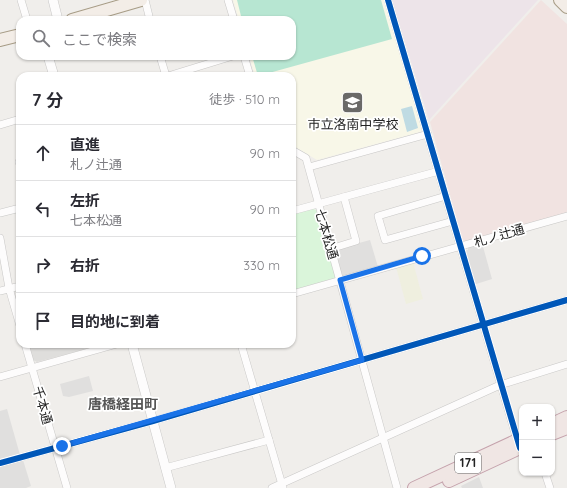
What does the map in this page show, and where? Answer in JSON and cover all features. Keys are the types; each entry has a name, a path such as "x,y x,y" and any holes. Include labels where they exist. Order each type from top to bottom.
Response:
{"highway":[{"path":"555,423 567,417"},
{"path":"555,433 567,428"},
{"name":"171","path":"414,488 519,443"},
{"name":"171","path":"433,488 519,444"}],"main road":[{"path":"86,16 141,0"},
{"path":"560,0 567,7"},
{"path":"0,40 16,36"}],"street":[{"path":"21,0 26,16"},
{"path":"53,0 57,16"},
{"path":"145,0 149,16"},
{"path":"228,0 233,16"},
{"path":"388,0 439,171 500,385 519,440"},
{"path":"49,60 53,72"},
{"path":"161,60 166,72"},
{"path":"180,72 220,60"},
{"path":"245,60 249,72"},
{"path":"0,125 16,120"},
{"path":"309,167 428,134"},
{"name":"七本松通","path":"296,152 306,158 309,167 330,249 340,280 397,488"},
{"path":"296,211 439,171"},
{"path":"446,196 378,216 385,240 453,221"},
{"path":"330,249 356,241 344,197"},
{"path":"0,213 16,209"},
{"name":"札ノ辻通","path":"296,293 567,216"},
{"path":"0,238 9,288 16,312"},
{"path":"0,291 16,287"},
{"path":"0,463 255,391 567,300"},
{"name":"千本通","path":"26,348 67,488"},
{"path":"0,377 102,348"},
{"path":"133,348 171,488"},
{"path":"242,348 283,486"},
{"path":"272,488 283,486 382,437 500,385 567,364"},
{"path":"166,468 270,440"},
{"path":"546,476 550,488"}],"shaded area":[{"name":"市立洛南中学校","path":"233,0 384,0 422,129 420,132 317,160 296,147 296,72 254,72 250,60 296,60 296,16 238,16"},
{"path":"392,0 538,0 429,120"},
{"path":"541,0 567,24 567,213 463,242 430,122"},
{"path":"370,240 378,267 345,276 341,274 335,253 337,249"},
{"path":"482,243 492,279 473,285 463,251 468,250 468,247"},
{"path":"29,348 89,348 37,362 33,360"},
{"path":"89,376 93,391 69,397 63,396 60,384"},
{"path":"7,409 20,455 0,460 0,411"},
{"path":"23,460 31,486 26,488 0,488 0,466"},
{"path":"479,477 483,488 462,488 461,486"}],"green space":[{"path":"237,0 381,0 392,39 272,72 257,72 253,60 296,60 296,16 241,16"},
{"path":"313,209 316,210 336,275 335,278 296,290 296,213"},
{"path":"413,262 423,299 406,304 396,267"}],"water":[{"path":"412,106 418,128 407,132 401,109"}],"cycle path":[{"path":"388,0 519,445"},
{"path":"0,463 153,421 567,300"}],"place":[{"name":"市立洛南中学校","path":"353,102"}],"district":[{"name":"唐橋経田町","path":"123,404"}],"route":[{"path":"62,446 362,360 340,280 422,256"}]}
